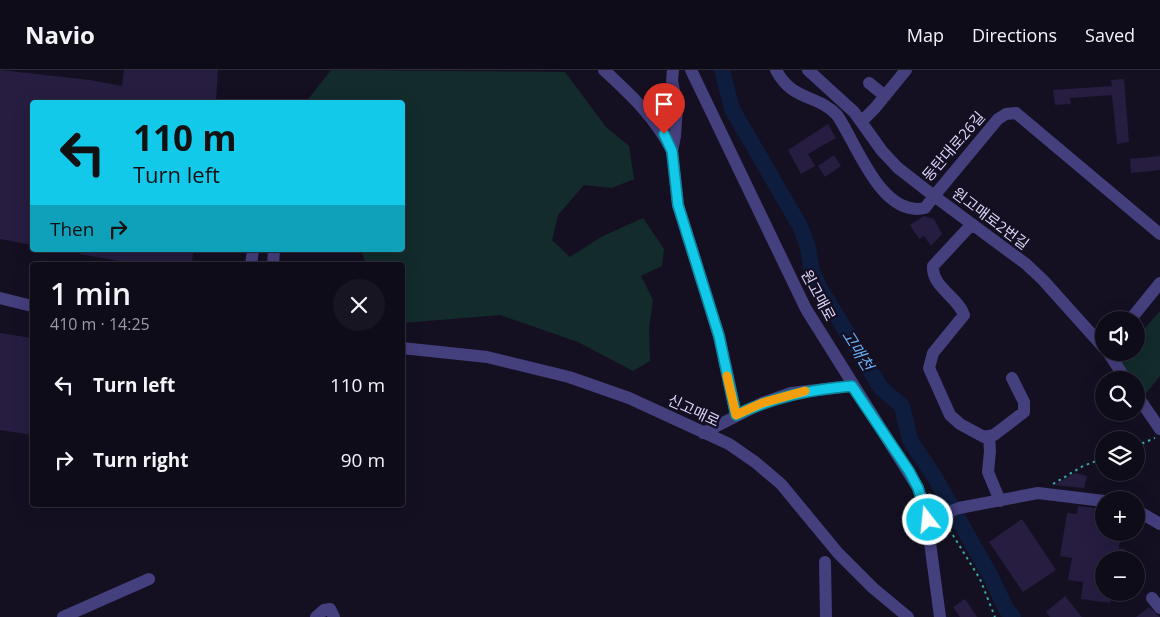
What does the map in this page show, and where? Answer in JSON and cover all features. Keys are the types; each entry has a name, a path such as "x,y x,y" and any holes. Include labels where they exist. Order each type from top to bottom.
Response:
{"street":[{"path":"604,70 641,106 664,134 672,151 678,205 719,336 736,415"},
{"path":"672,70 672,81 677,106 676,136 672,151"},
{"name":"원고매로","path":"691,70 806,309 852,386 909,471 918,488 928,520 940,617"},
{"name":"원고매로2번길","path":"776,70 790,90 831,110 837,116 878,186 889,197 905,207 919,209 925,208 934,196 1043,280 1095,338"},
{"name":"동탄대로26길","path":"808,70 836,94 898,168 934,196 998,119 1006,114 1016,113 1160,234"},
{"path":"861,122 906,70"},
{"path":"870,84 885,96"},
{"path":"972,224 933,266 932,274 939,284 961,305 964,315 933,353 929,368 950,415 960,424 984,437 994,435 1024,412 1024,402 1012,378"},
{"path":"1137,311 1160,283"},
{"path":"0,298 30,306"},
{"name":"신고매로","path":"405,348 487,357 541,369 629,398 728,444 769,473 792,496 838,553 873,588 908,617"},
{"path":"703,432 762,403 791,393 852,386"},
{"path":"1145,407 1160,429"},
{"path":"989,436 988,472 1000,501"},
{"path":"928,520 959,508 1038,493 1095,500"},
{"path":"1145,515 1160,524"},
{"path":"825,562 826,617"},
{"path":"63,617 150,579"},
{"path":"316,617 324,610 330,609 334,617"}],"path":[{"path":"1145,442 1160,436"},
{"path":"1038,493 1083,466 1095,461"},
{"path":"942,514 980,579 995,617"}],"green space":[{"path":"331,70 565,72 606,127 629,146 634,179 612,188 584,185 558,215 552,240 570,257 601,237 643,218 664,249 662,266 641,276 653,300 649,329 650,361 633,371 578,342 500,315 405,323 405,262 365,262 362,252 405,252 405,100 308,100"},
{"path":"1160,311 1160,376 1145,395 1145,371 1123,371 1122,361 1145,361 1145,328"}],"building":[{"path":"0,70 90,80 122,86 124,70 218,70 216,100 30,100 30,245 0,239"},
{"path":"1124,79 1129,142 1117,144 1112,95 1070,98 1071,104 1055,105 1053,90 1112,86 1111,80"},
{"path":"828,124 836,138 808,154 815,166 801,174 788,150"},
{"path":"834,155 841,166 825,177 818,166"},
{"path":"1160,156 1160,170 1131,173 1130,159"},
{"path":"924,216 934,219 942,234 931,246 924,236 919,239 910,225"},
{"path":"80,252 194,252 192,262 125,262 80,254"},
{"path":"0,333 30,338 30,435 0,430"},
{"path":"1075,473 1087,476 1084,488 1054,485"},
{"path":"1078,506 1095,508 1095,541 1120,541 1119,548 1125,549 1125,551 1095,551 1095,601 1081,599 1083,582 1068,580 1072,558 1060,556 1067,513 1077,514"},
{"path":"1022,519 1056,570 1023,592 989,542"},
{"path":"1065,596 1082,617 1050,617 1046,612"},
{"path":"965,599 977,617 960,617 953,607"},
{"path":"1149,607 1160,617 1136,617"}],"waterway":[{"name":"고매천","path":"722,70 732,109 800,226 808,247 811,268 819,287 881,388 902,406 910,440 934,476 990,575 1006,609 1013,617"}],"slow traffic":[{"path":"727,376 736,415 762,403 791,393 805,391"}],"route":[{"path":"664,134 672,151 678,205 719,336 736,415 791,393 852,386 909,471 918,488 928,520"}]}
